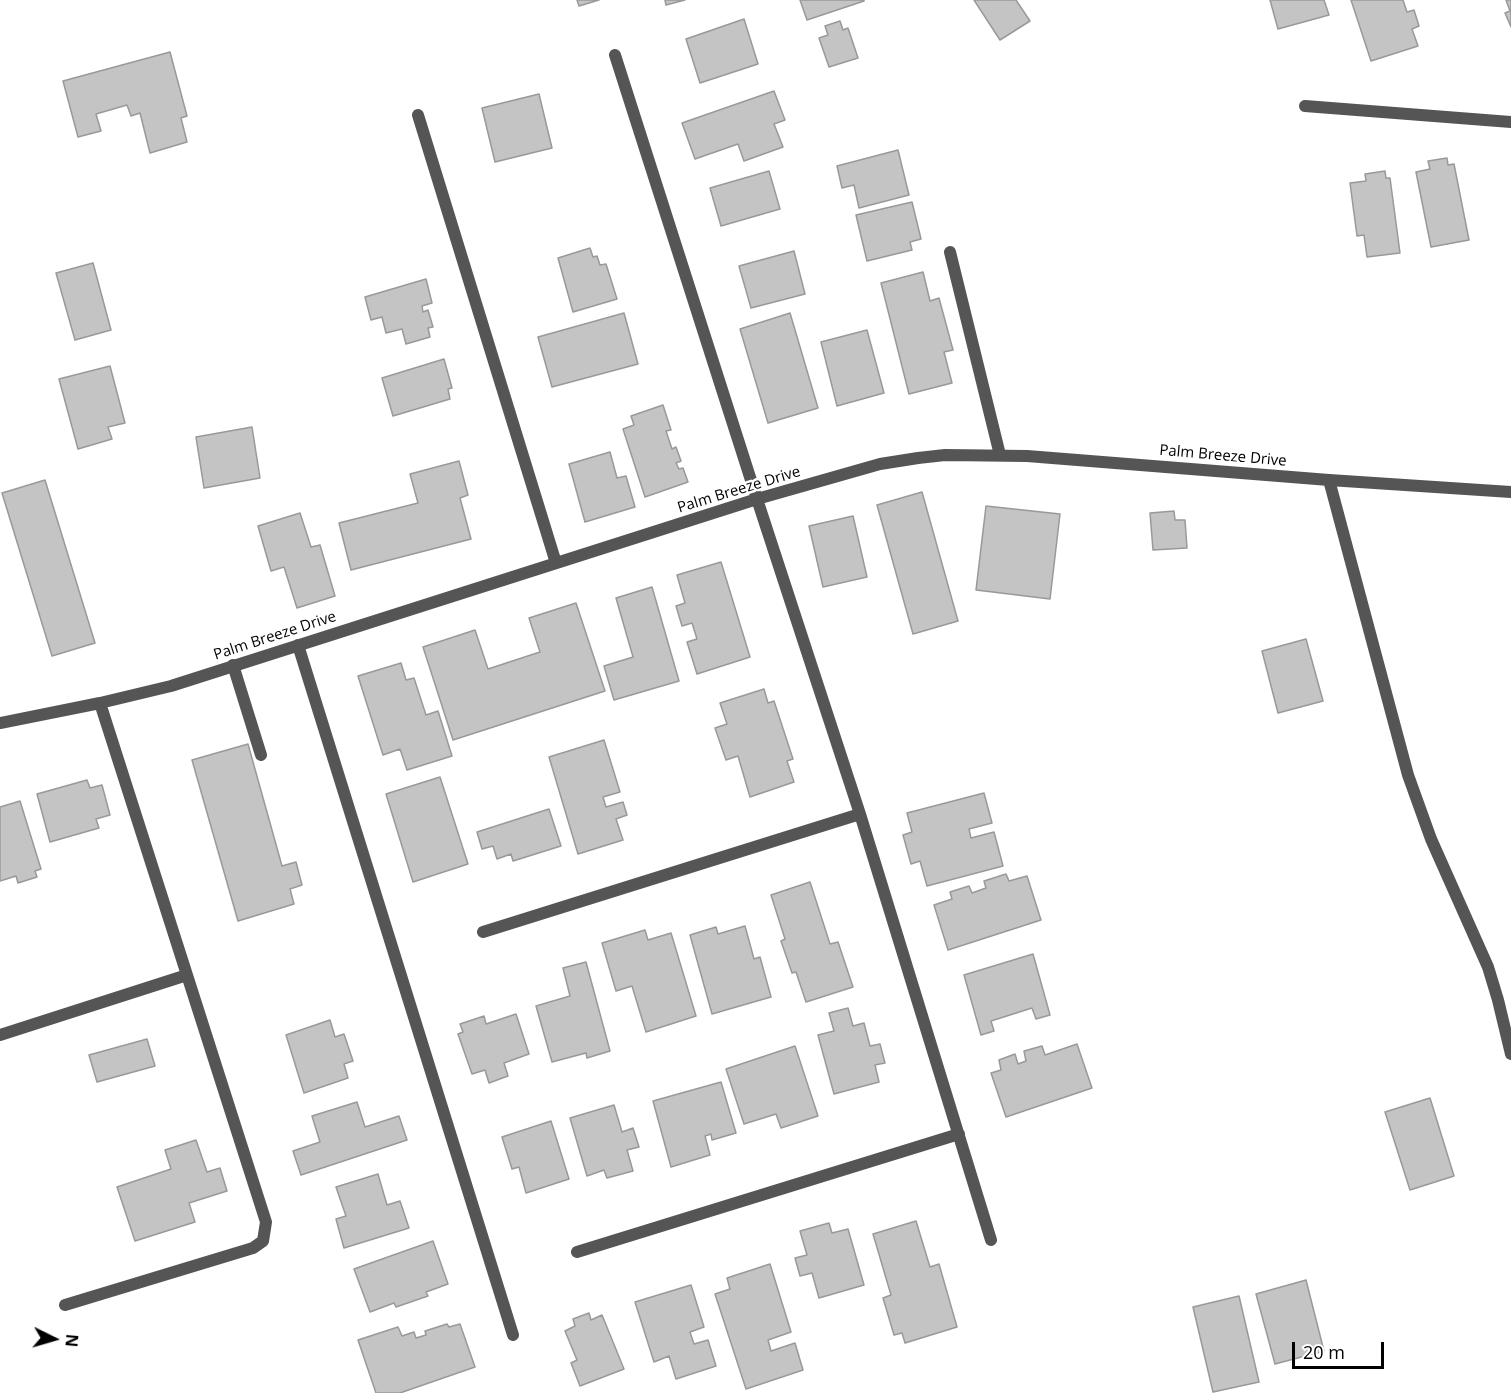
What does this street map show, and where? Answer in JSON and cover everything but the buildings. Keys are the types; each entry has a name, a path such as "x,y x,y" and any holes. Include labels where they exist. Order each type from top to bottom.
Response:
{"street":[{"path":"615,55 756,499 860,814 991,1240"},
{"path":"1305,106 1511,122"},
{"path":"418,115 556,563"},
{"path":"950,252 1000,455"},
{"name":"Palm Breeze Drive","path":"0,723 171,686 756,499 880,464 945,455 1000,455 1511,492"},
{"path":"1329,480 1408,775 1431,839 1488,967 1511,1054"},
{"path":"298,645 513,1335"},
{"path":"233,666 261,755"},
{"path":"66,1305 253,1248 263,1241 266,1222 100,703"},
{"path":"483,932 860,814"},
{"path":"0,1035 187,975"},
{"path":"577,1252 959,1134"}]}
